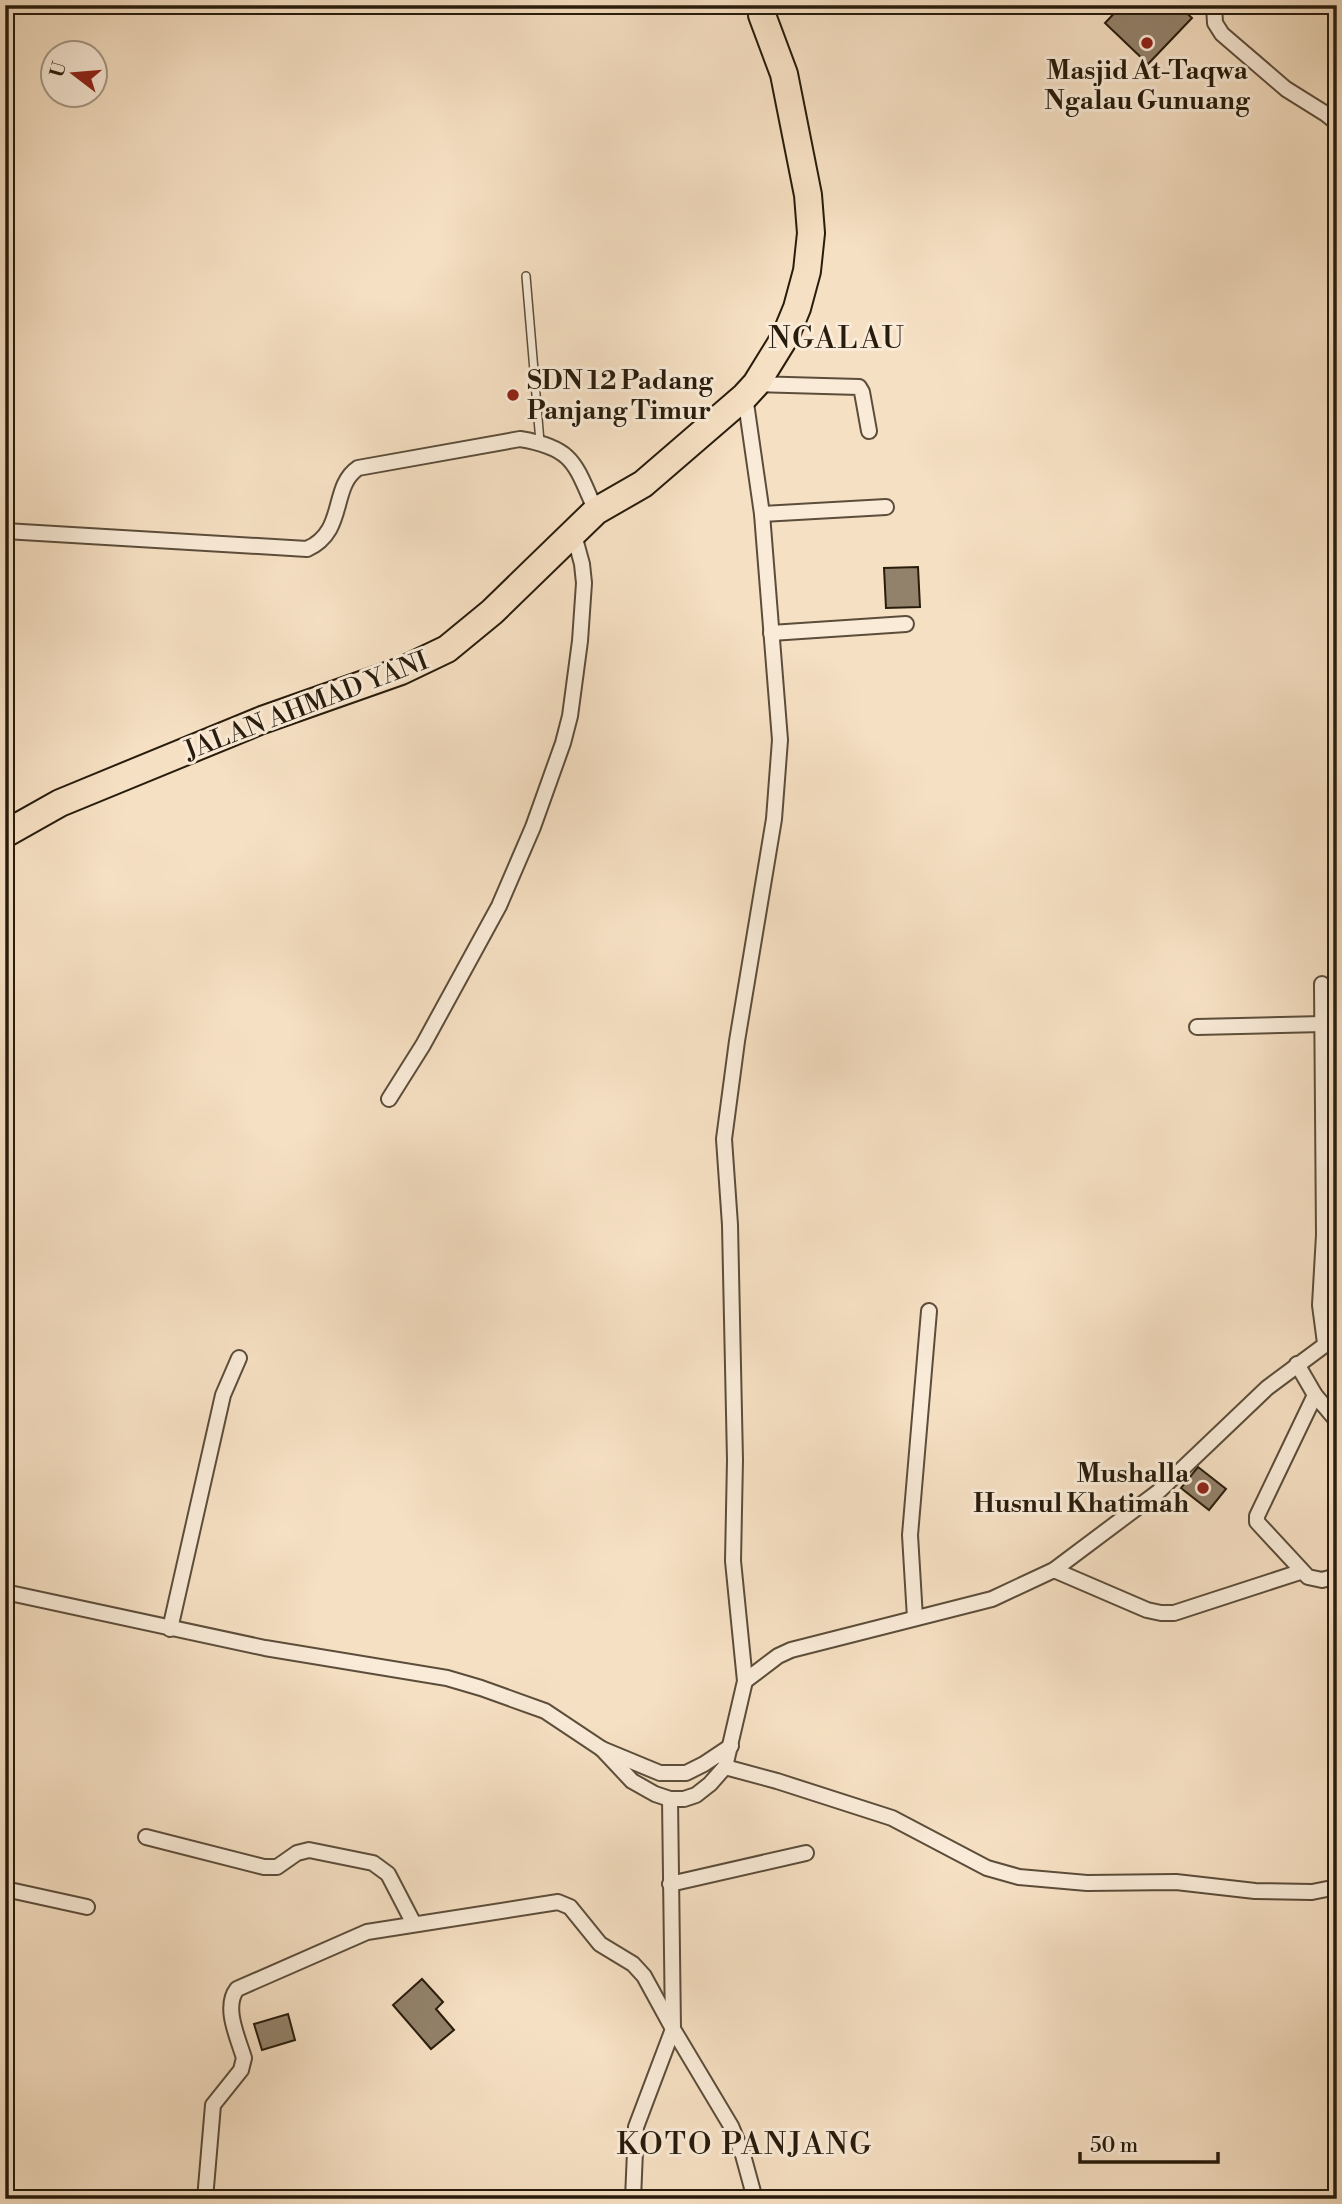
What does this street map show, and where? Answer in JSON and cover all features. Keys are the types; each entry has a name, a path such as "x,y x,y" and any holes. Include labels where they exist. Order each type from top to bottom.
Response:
{"highway":[{"name":"JALAN AHMAD YANI","path":"5,834 60,803 262,720 401,671 447,649 492,612 596,511 643,484 750,390 785,337 797,308 807,271 811,233 808,195 784,74 762,10"}],"street":[{"path":"1214,5 1215,23 1222,34 1286,89 1337,123"},
{"path":"602,1749 632,1781 655,1794 670,1799 684,1799 696,1795 724,1768 745,1681 733,1561 734,1432 730,1225 724,1139 737,1041 774,819 780,740 750,390 859,387 869,430"},
{"path":"5,531 307,549 323,540 329,532 348,477 358,468 520,439 559,449 573,462 596,511"},
{"path":"762,514 887,507"},
{"path":"389,1099 437,1021 499,906 533,827 563,743 573,693 584,583 573,531"},
{"path":"771,633 906,624"},
{"path":"745,1681 778,1656 791,1650 992,1600 1054,1570 1158,1492 1267,1388 1331,1339 1320,1305 1324,1235 1322,984"},
{"path":"1197,1027 1323,1024"},
{"path":"915,1618 910,1535 929,1311"},
{"path":"170,1629 223,1395 239,1358"},
{"path":"1297,1364 1315,1395 1337,1422"},
{"path":"1315,1395 1257,1516 1258,1525 1300,1572 1316,1580 1337,1576"},
{"path":"1054,1570 1161,1613 1174,1613 1300,1572"},
{"path":"5,1592 265,1648 447,1678 545,1711 602,1749 660,1773 686,1773 731,1746"},
{"path":"724,1768 777,1781 892,1818 987,1868 1019,1877 1087,1883 1176,1882 1255,1891 1312,1892 1337,1887"},
{"path":"633,2199 636,2127 673,2029 670,1799"},
{"path":"146,1837 264,1867 277,1867 297,1853 309,1850 373,1863 387,1874 414,1924"},
{"path":"670,1884 806,1853"},
{"path":"5,1889 87,1906"},
{"path":"205,2199 213,2105 243,2064 230,2006 231,1996 237,1989 367,1932 558,1902 570,1907 600,1944 639,1969 731,2126 743,2155 755,2199"}],"lane":[{"path":"526,276 540,442"}],"building":[{"name":"Masjid At-Taqwa Ngalau Gunuang","path":"1122,5 1178,5 1192,18 1148,64 1105,23"},
{"path":"918,567 920,607 886,608 884,568"},
{"name":"Mushalla Husnul Khatimah","path":"1198,1467 1226,1489 1209,1510 1181,1488"},
{"path":"422,1979 443,2002 436,2009 454,2030 431,2049 393,2005"},
{"path":"288,2014 295,2040 262,2050 254,2024"}],"place":[{"name":"Masjid At-Taqwa Ngalau Gunuang","path":"1147,43"},
{"name":"SDN 12 Padang Panjang Timur","path":"513,395"},
{"name":"Mushalla Husnul Khatimah","path":"1203,1488"}],"district":[{"name":"NGALAU","path":"837,338"},
{"name":"KOTO PANJANG","path":"745,2144"}]}
